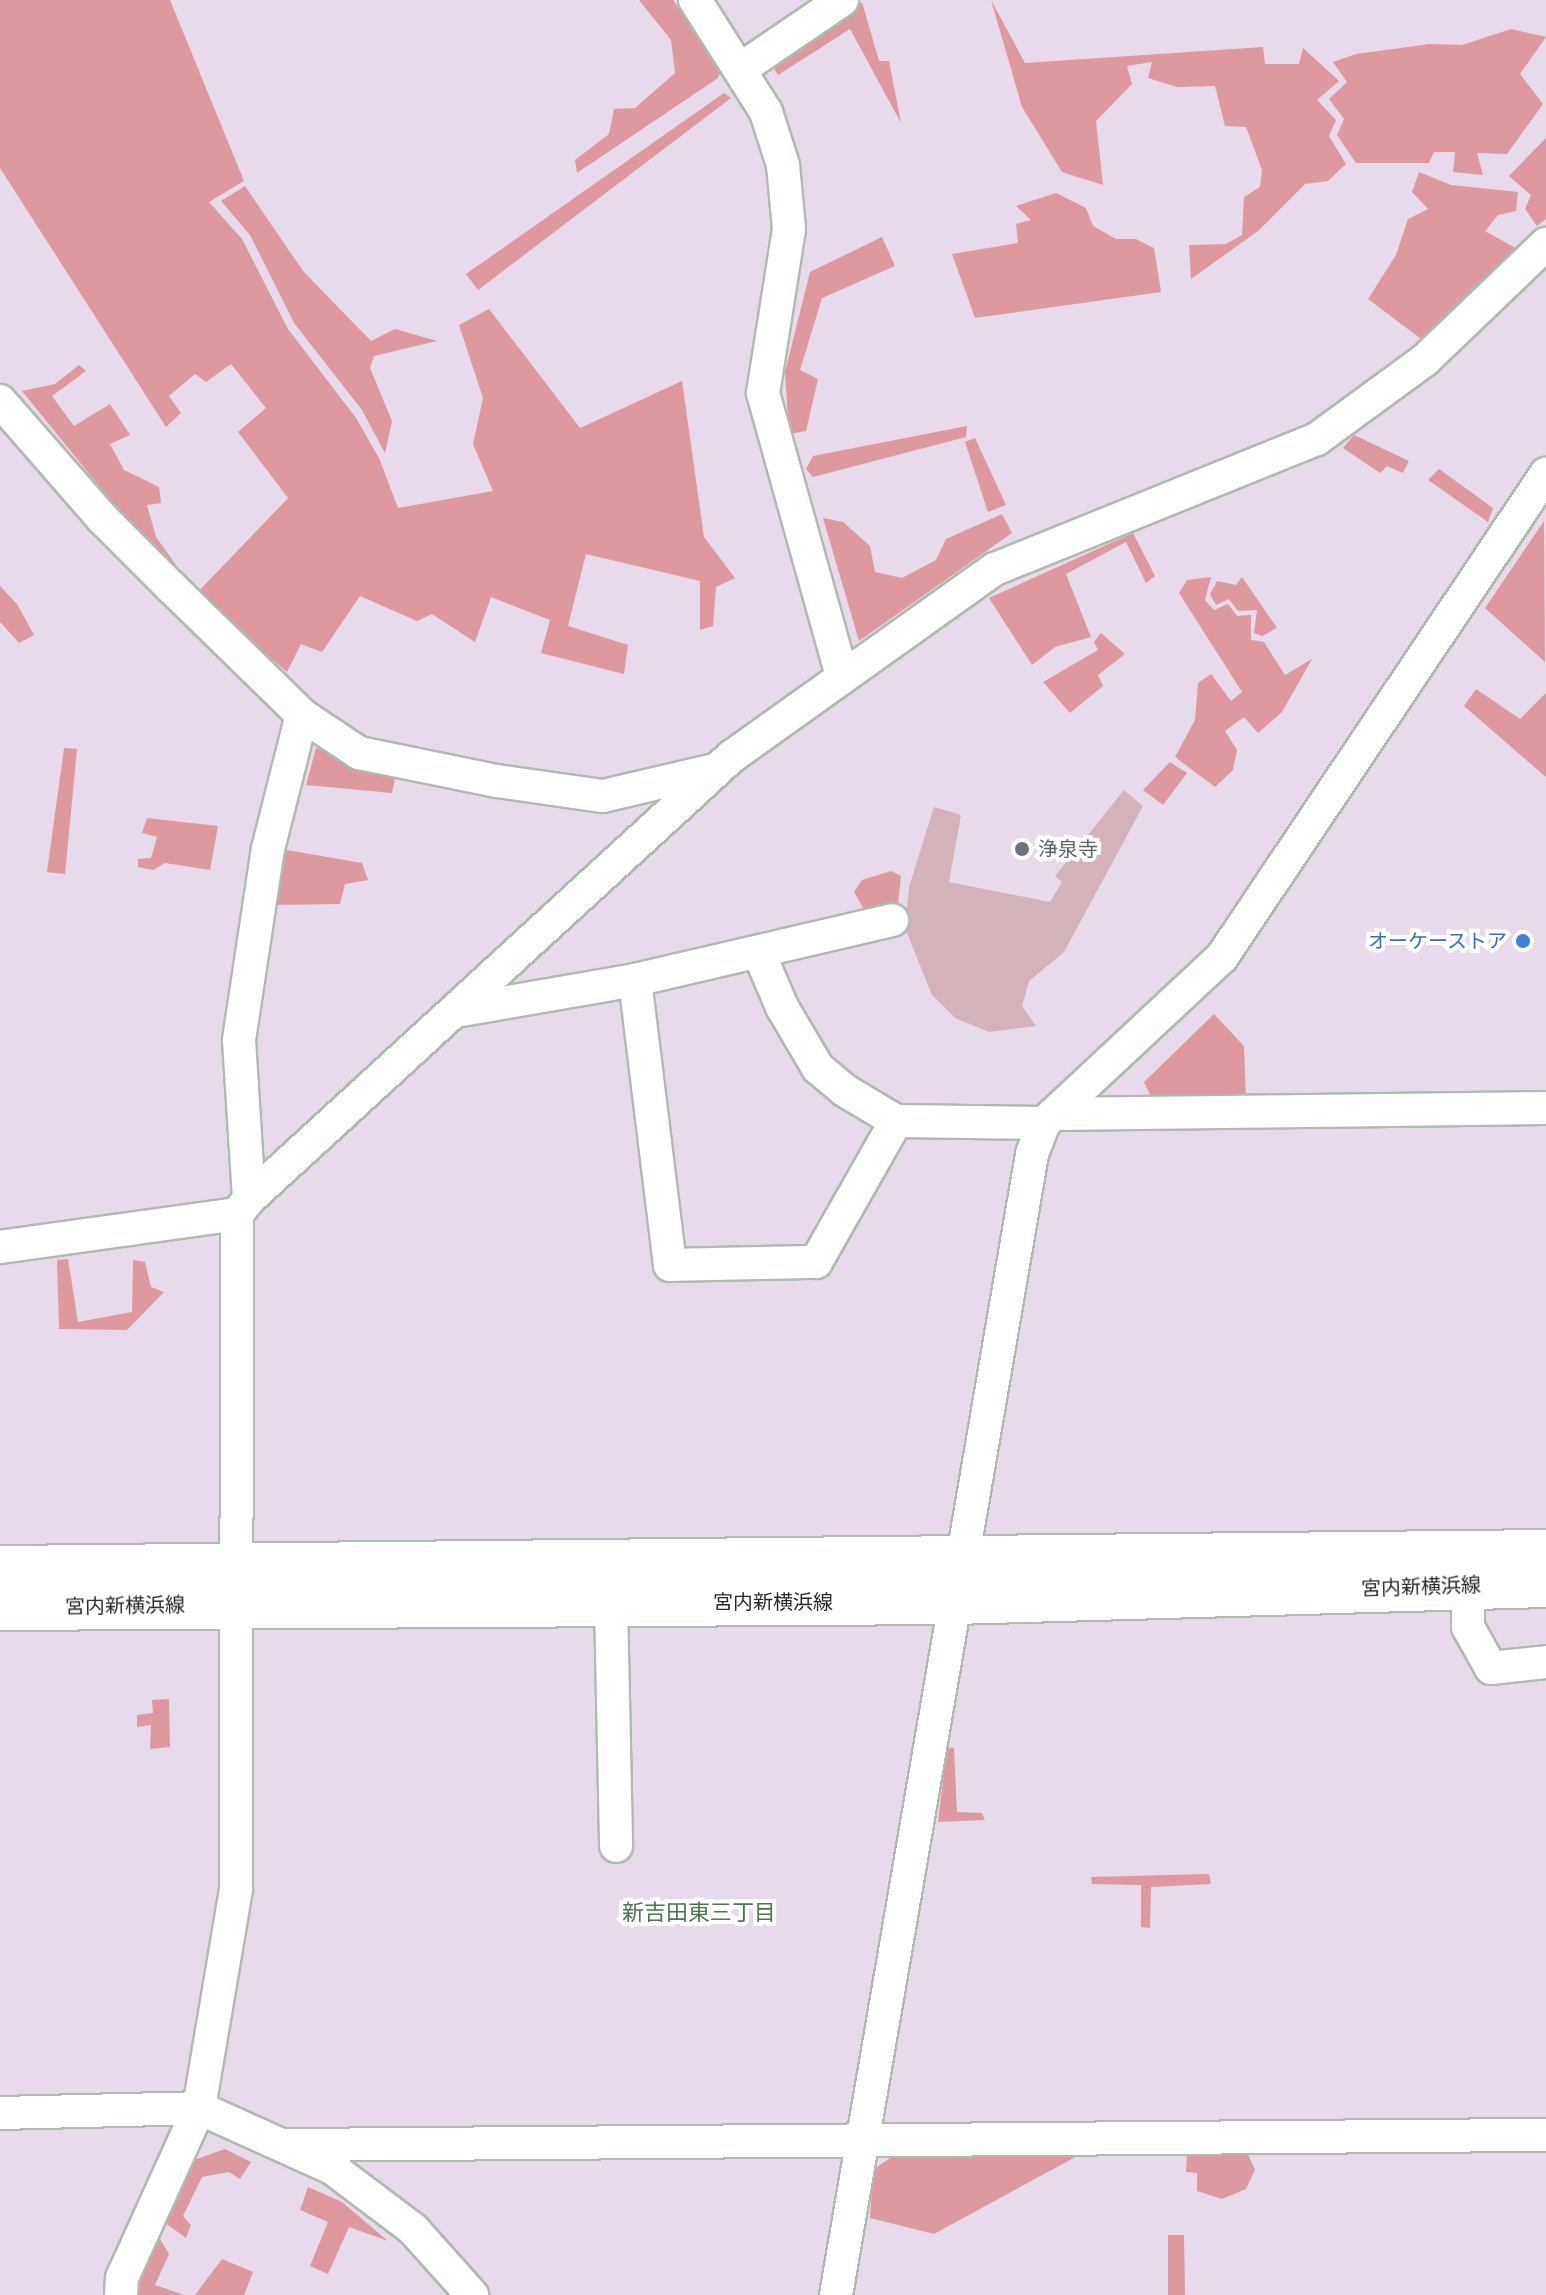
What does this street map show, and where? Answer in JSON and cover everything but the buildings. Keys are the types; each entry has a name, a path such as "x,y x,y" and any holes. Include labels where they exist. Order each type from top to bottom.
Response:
{"street":[{"path":"695,0 742,68 766,112 783,165 789,229 763,393 842,676"},
{"path":"742,68 842,0"},
{"path":"0,1247 243,1207 717,769 842,676 995,569 1317,439 1425,360 1546,244"},
{"path":"0,401 102,518 302,715 359,753 603,796 717,769"},
{"path":"836,2295 1032,1154 1049,1119 1222,957 1546,475"},
{"path":"121,2295 122,2278 199,2108 236,1890 243,1207 239,1040 268,849 302,715"},
{"path":"456,1011 635,980 892,920"},
{"path":"759,953 782,1007 818,1068 896,1121 1546,1108"},
{"path":"635,980 670,1265 816,1262 896,1121"},
{"name":"宮内新横浜線","path":"0,1608 237,1585 962,1557 1546,1552"},
{"name":"宮内新横浜線","path":"0,1568 237,1585 611,1602 955,1602 1546,1585"},
{"path":"1468,1585 1468,1627 1491,1668 1546,1662"},
{"path":"611,1602 616,1846"},
{"path":"0,2113 199,2108 288,2145 389,2209 472,2295"},
{"path":"288,2145 1546,2135"}],"shaded area":[{"path":"0,0 170,0 244,181 209,202 242,239 288,329 356,418 379,458 398,508 493,491 473,444 483,398 459,325 489,309 580,428 682,381 704,537 735,578 716,587 713,626 700,630 700,581 586,554 568,626 628,645 624,674 541,653 550,620 491,597 475,642 432,614 417,621 360,596 322,652 301,644 287,672 196,594 288,498 238,432 266,408 231,364 206,382 195,374 169,396 181,413 166,427 0,168"},
{"path":"639,0 673,0 722,68 718,78 577,173 575,160 609,134 614,109 635,108 675,73 671,40"},
{"path":"991,0 1025,63 1263,47 1265,64 1299,64 1303,48 1339,81 1317,100 1336,120 1329,136 1346,164 1328,181 1305,184 1258,231 1191,279 1189,245 1226,244 1242,235 1244,197 1260,187 1262,170 1246,127 1225,126 1215,86 1177,87 1148,78 1152,62 1127,66 1132,84 1096,121 1103,185 1062,172 1022,107"},
{"path":"862,2 879,61 889,61 901,123 850,29 778,75 772,65"},
{"path":"1511,29 1546,37 1520,74 1543,104 1507,154 1477,153 1483,175 1453,172 1455,152 1434,152 1429,163 1356,163 1337,135 1344,119 1329,99 1347,82 1333,62 1356,54 1430,44 1462,45"},
{"path":"724,93 731,98 478,290 466,274"},
{"path":"1546,138 1546,219 1537,226 1525,209 1531,195 1509,176"},
{"path":"1419,172 1451,185 1518,192 1516,211 1498,215 1485,231 1521,251 1425,342 1368,299 1396,255 1408,219 1428,209 1412,192"},
{"path":"245,186 303,271 371,341 395,329 437,341 374,356 370,368 392,421 385,453 362,410 294,323 250,235 221,201"},
{"path":"1056,193 1086,208 1093,226 1116,239 1136,239 1154,248 1161,292 975,318 952,254 1018,243 1016,224 1031,220 1016,206"},
{"path":"882,237 895,266 822,298 800,370 818,379 806,431 789,434 785,372 810,272"},
{"path":"79,365 86,371 52,396 74,426 110,404 130,435 110,444 124,470 159,487 161,503 147,505 156,537 176,565 176,581 22,391 55,384"},
{"path":"967,426 966,437 813,477 806,469 813,456"},
{"path":"1354,435 1409,461 1403,473 1387,466 1380,473 1343,448"},
{"path":"975,438 1006,505 988,512 965,442"},
{"path":"1439,469 1493,508 1488,522 1428,480"},
{"path":"1002,514 1012,533 859,641 823,518 843,522 870,546 875,572 902,578 936,560 946,539"},
{"path":"1544,521 1545,662 1485,608"},
{"path":"1133,533 1155,576 1146,583 1126,542 1066,574 1091,637 1055,647 1032,665 989,598"},
{"path":"1211,577 1205,600 1214,610 1228,604 1237,616 1251,615 1251,640 1264,642 1285,675 1312,659 1282,712 1258,733 1244,717 1225,731 1237,750 1233,770 1215,787 1175,757 1195,720 1198,683 1211,674 1231,701 1242,692 1179,593 1187,580"},
{"path":"1242,577 1277,628 1262,636 1254,633 1257,610 1238,611 1229,599 1216,605 1210,594 1217,581 1236,585"},
{"path":"0,586 17,604 34,635 19,643 0,622"},
{"path":"1101,633 1125,654 1098,675 1103,686 1070,713 1043,682 1098,650 1094,642"},
{"path":"1476,689 1520,719 1546,693 1546,777 1464,706"},
{"path":"64,748 77,749 65,874 47,872"},
{"path":"316,748 396,773 392,793 306,785"},
{"path":"1170,762 1187,773 1163,805 1143,790"},
{"path":"1124,790 1143,806 1064,952 1029,981 1022,1006 1036,1026 989,1032 955,1018 932,995 905,928 909,887 934,807 961,815 949,882 1050,902 1062,882 1055,876"},
{"path":"147,818 218,826 210,870 165,863 153,870 138,867 138,859 151,858 157,837 142,833"},
{"path":"281,849 362,863 368,880 345,884 340,904 274,905"},
{"path":"891,871 901,876 897,912 865,911 854,892 862,880"},
{"path":"1214,1014 1244,1046 1246,1098 1153,1101 1144,1082"},
{"path":"68,1259 78,1322 132,1312 133,1260 145,1262 151,1287 164,1292 127,1330 59,1329 57,1260"},
{"path":"169,1699 170,1747 150,1749 151,1725 137,1727 137,1715 153,1713 152,1700"},
{"path":"947,1748 954,1748 957,1812 982,1813 985,1820 938,1822"},
{"path":"1209,1874 1211,1884 1151,1887 1150,1928 1141,1927 1141,1885 1092,1884 1091,1877"},
{"path":"225,2149 251,2162 240,2179 229,2172 202,2177 183,2216 191,2225 186,2238 161,2220 194,2160"},
{"path":"1247,2152 1255,2170 1246,2189 1222,2199 1197,2191 1197,2173 1186,2172 1187,2155"},
{"path":"1079,2155 934,2234 870,2218 873,2170 893,2156"},
{"path":"308,2187 342,2202 388,2241 349,2227 328,2274 310,2266 328,2222 300,2210"},
{"path":"156,2232 169,2254 155,2285 184,2295 136,2295"},
{"path":"1168,2235 1184,2235 1185,2295 1168,2295"},
{"path":"222,2259 253,2272 244,2295 195,2295"}],"place":[{"name":"浄泉寺","path":"1022,849"},
{"name":"オーケーストア","path":"1523,941"}],"district":[{"name":"新吉田東三丁目","path":"699,1913"}]}
